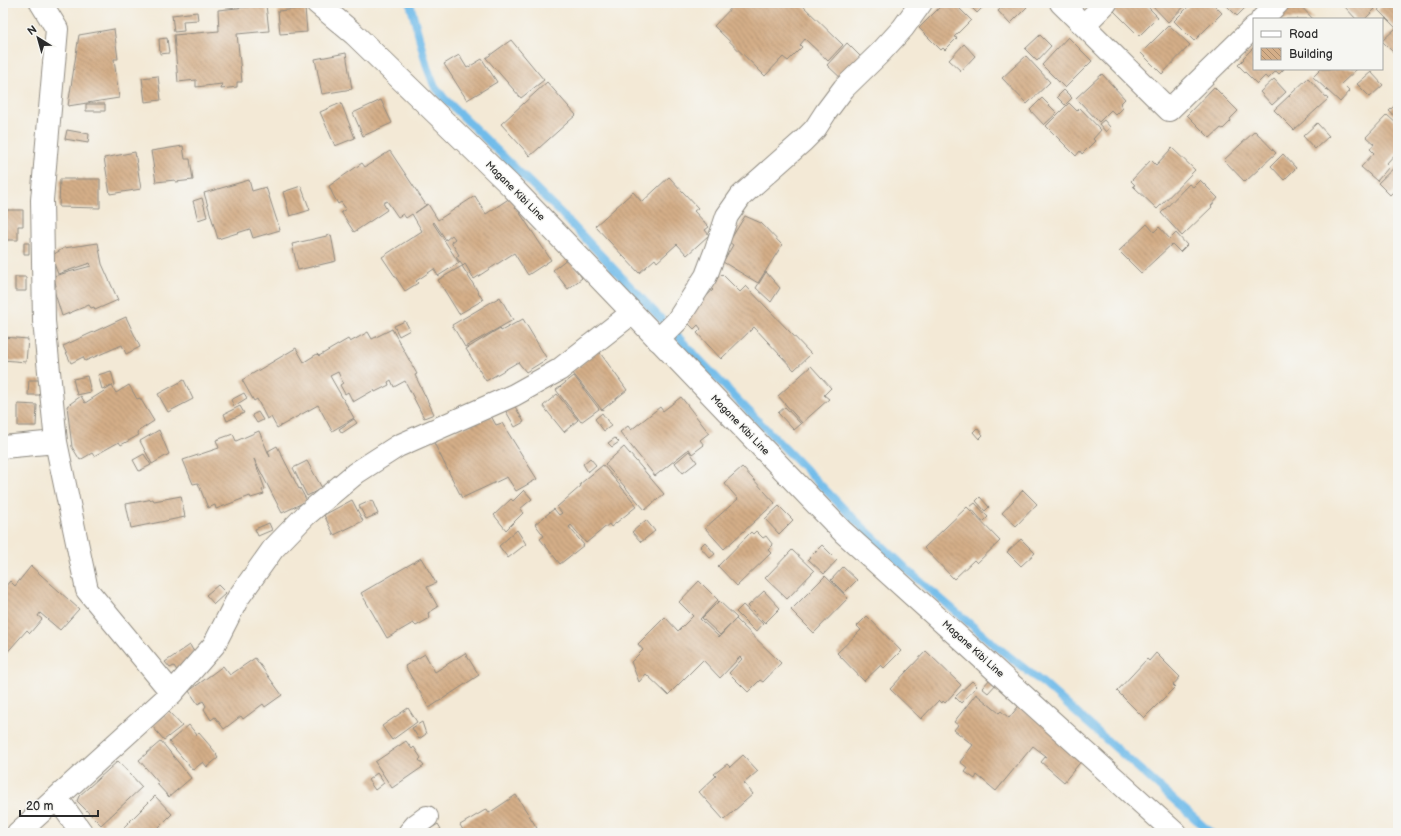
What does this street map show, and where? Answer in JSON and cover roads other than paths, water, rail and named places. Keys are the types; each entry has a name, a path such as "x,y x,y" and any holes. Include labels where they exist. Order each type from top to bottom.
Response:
{"street":[{"path":"42,3 57,29 42,200 44,321 56,442 87,590 172,693"},
{"name":"Magane Kibi Line","path":"317,3 354,34 510,185 632,313 667,331 843,532 1175,833"},
{"path":"667,331 706,276 716,252 727,216 741,196 815,129 844,88 903,28 921,3"},
{"path":"1061,3 1169,110 1253,27"},
{"path":"1084,25 1106,3"},
{"path":"1263,18 1278,3"},
{"path":"18,833 172,693 214,645 238,598 273,549 306,515 356,473 398,446 514,395 559,370 632,313"},
{"path":"3,447 56,442"},
{"path":"57,798 82,833"},
{"path":"408,833 416,825 428,817"}],"waterway":[{"path":"410,3 427,67 434,85 444,98 561,213 734,396 850,515 913,575 996,646 1044,684 1211,833"}]}
